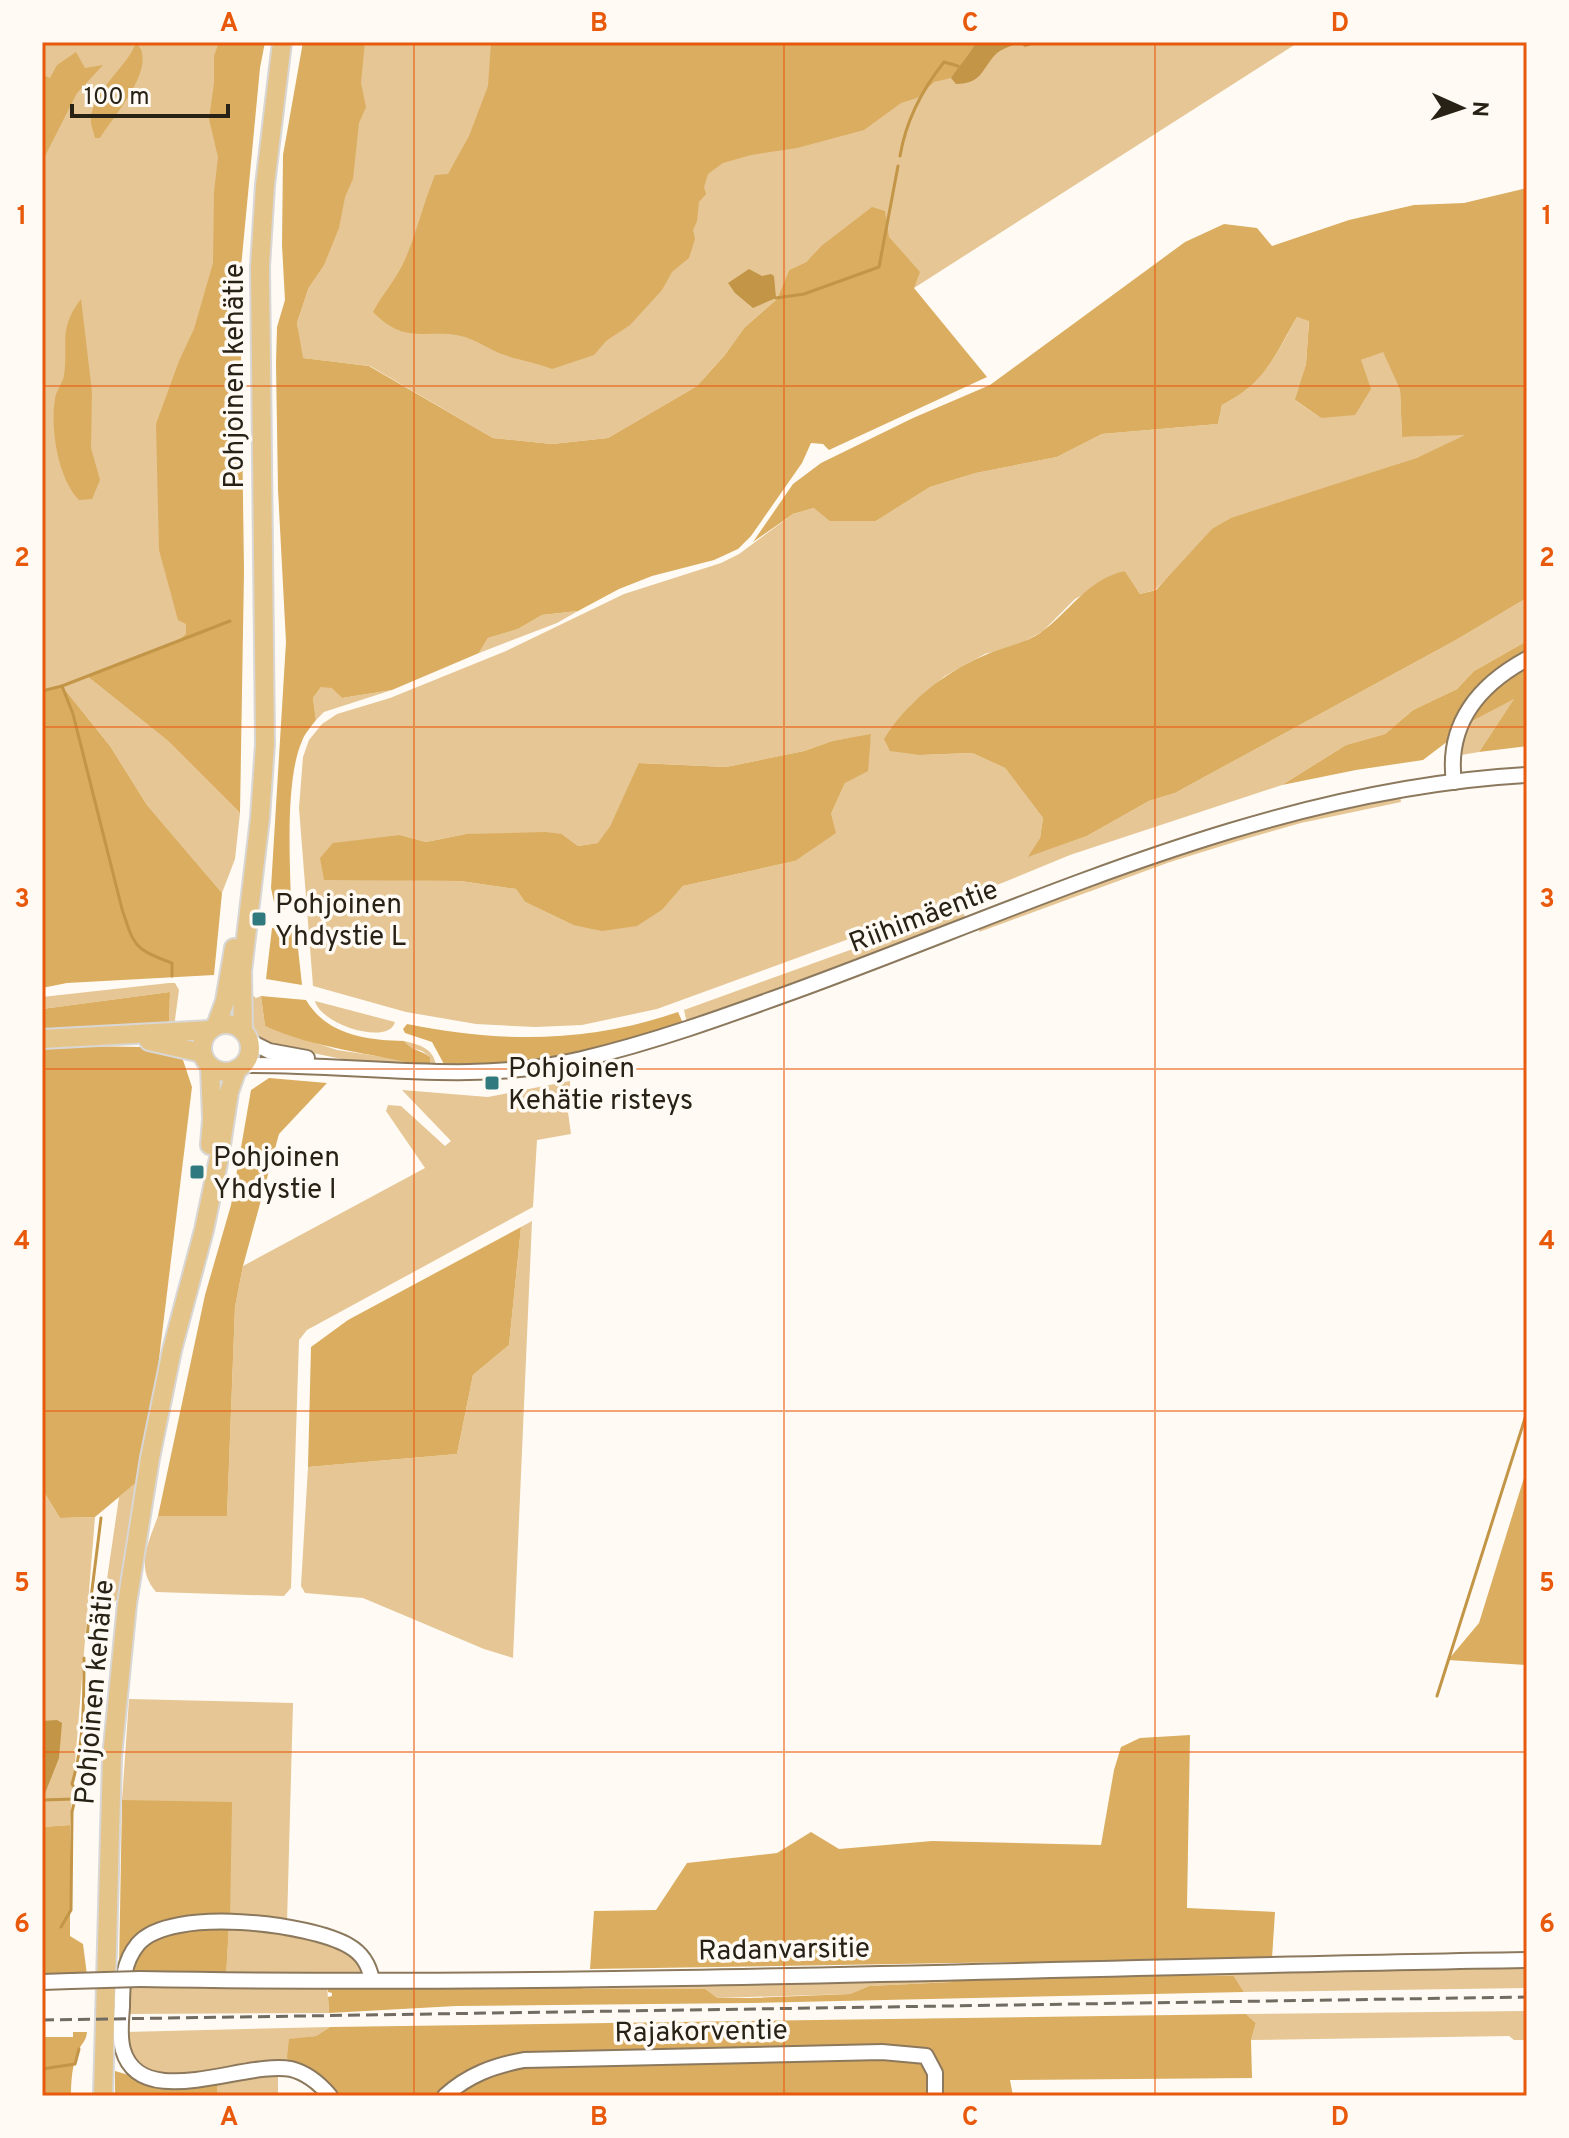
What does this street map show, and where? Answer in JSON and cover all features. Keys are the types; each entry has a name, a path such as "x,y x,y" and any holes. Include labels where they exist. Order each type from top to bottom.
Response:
{"main road":[{"name":"Pohjoinen kehätie","path":"246,1036 242,971 260,818 265,744 260,267 268,153 282,42"},
{"name":"Pohjoinen kehätie","path":"213,1028 225,1001 247,864 263,712"},
{"path":"42,1039 213,1028 228,1024 246,1036 249,1054 240,1067 223,1072 206,1060 123,1035"},
{"path":"206,1060 203,1040 213,1028"},
{"name":"Pohjoinen kehätie","path":"103,2096 109,1826 118,1679 137,1533 209,1156 212,1110 206,1060"},
{"name":"Pohjoinen kehätie","path":"184,1298 204,1230 229,1092 240,1067"}],"street":[{"path":"1454,782 1451,764 1461,723 1480,692 1502,672 1527,659"},
{"name":"Riihimäentie","path":"240,1067 334,1066 391,1072 477,1073 580,1060 686,1030 1155,856 1247,826 1354,799 1454,782 1527,775"},
{"name":"Riihimäentie","path":"246,1036 269,1051 334,1066"},
{"path":"330,2096 320,2084 291,2069 261,2068 184,2081 167,2081 140,2074 129,2064 122,2045 125,1968 138,1944 157,1929 187,1923 230,1922 310,1931 331,1938 361,1954 369,1966 372,1980"},
{"name":"Radanvarsitie","path":"42,1982 1043,1971 1527,1960"},
{"name":"Rajakorventie","path":"445,2096 462,2081 484,2071 524,2060 882,2052 926,2056 935,2073 935,2096"}],"shaded area":[{"path":"42,42 242,42 191,636 87,676 168,741 240,813 235,859 222,893 147,805 110,746 62,686 42,691"},
{"path":"136,42 142,53 140,74 100,138 95,138 91,121 93,109"},
{"path":"219,42 265,42 240,278 244,571 240,813 168,741 87,676 177,642 186,634 186,624 178,620 159,550 156,424 194,329 213,263 218,157 209,119 214,56"},
{"path":"303,42 365,42 361,83 366,107 359,123 353,179 345,197 339,228 324,265 309,287 297,323 303,358 369,366 493,438 552,444 608,438 697,386 744,328 777,299 789,270 806,262 820,247 872,207 885,211 889,237 920,272 914,288 987,377 829,450 823,444 811,443 802,463 751,536 738,549 714,560 652,576 578,611 542,615 518,629 488,638 479,653 392,690 342,698 332,688 321,687 313,698 316,720 302,741 293,777 291,903 283,910 274,902 271,888 286,642 278,490 276,363 277,327 285,300 283,155"},
{"path":"336,42 1299,42 914,288 820,247 806,262 789,270 777,299 744,328 697,386 608,438 552,444 493,438 370,366 302,358 297,323 309,287"},
{"path":"491,42 976,42 951,78 934,82 917,98 901,103 864,130 797,148 751,155 723,163 708,174 704,187 706,194 699,202 693,230 695,239 689,258 672,272 662,290 630,325 606,341 594,355 552,369 505,355 465,337 407,333 385,323 373,312 403,264 435,175 448,174 469,136 488,86"},
{"path":"976,42 1042,42 1025,47 1019,43 1003,49 976,79 956,84 951,78"},
{"path":"76,52 85,68 103,65 77,93 42,162 42,77 50,78 57,65"},
{"path":"1527,188 1527,598 1175,793 1149,801 1087,836 1028,857 1040,838 1043,818 1005,768 972,753 920,755 890,751 884,739 915,701 941,680 983,656 1040,633 1100,581 1125,571 1140,594 1156,590 1212,529 1231,518 1416,458 1465,435 1402,437 1400,390 1383,352 1361,360 1371,389 1355,415 1321,418 1295,400 1306,364 1309,321 1297,317 1259,378 1222,405 1218,424 1102,434 1057,457 976,473 930,487 876,521 830,521 814,508 793,514 753,542 793,484 821,463 990,385 1185,242 1224,224 1257,228 1272,246 1349,220 1414,205 1464,203"},
{"path":"749,269 762,276 774,276 776,298 753,308 735,293 728,283"},
{"path":"81,299 92,392 91,448 100,480 92,499 79,500 66,479 57,452 54,411 64,376 66,328"},
{"path":"1297,317 1309,320 1306,364 1296,401 1321,418 1361,360 1383,351 1400,390 1402,437 1468,434 1416,458 1272,506 1178,568 1155,590 1140,594 1125,571 1075,599 1043,631 1018,645 985,654 945,676 910,706 920,755 972,753 1005,768 1043,818 1040,838 1030,856 1087,836 1149,801 1175,793 1527,598 1527,641 1474,671 1457,689 1413,710 1385,734 1346,745 1282,785 1070,855 1002,883 657,1009 582,1025 535,1027 476,1024 406,1012 313,986 299,808 303,757 309,740 322,724 337,714 390,698 506,651 624,594 721,563 739,554 793,514 814,508 876,521 930,487 976,473 1057,457 1102,434 1218,424 1222,405 1248,388 1267,368","holes":["871,735 831,814 795,861 683,886 663,909 573,925 525,902 516,889 460,881 324,879 400,835 426,842 466,834 562,834 578,846 599,843 640,763 726,767 804,751 832,741"]},
{"path":"578,611 557,623 479,653 488,638 518,629 542,615"},
{"path":"1527,641 1527,654 1519,659 1452,738 1423,760 1282,785 1346,745 1385,734 1413,710 1457,689 1474,671"},
{"path":"1527,666 1527,746 1479,752 1514,699 1465,725 1491,691"},
{"path":"62,686 110,746 147,805 222,893 214,975 67,983 42,988 42,692"},
{"path":"321,687 332,687 342,698 392,690 324,712 316,720 313,698"},
{"path":"1515,698 1479,752 1455,756 1465,725"},
{"path":"871,734 868,771 845,783 831,814 836,833 795,861 683,886 663,909 637,926 602,931 573,925 525,902 516,889 460,881 324,880 320,858 333,843 400,835 426,842 466,834 545,832 562,834 578,846 598,843 610,826 639,763 726,767"},
{"path":"1400,796 1401,802 1301,823 1170,862 979,932 980,928 1187,853 1293,821"},
{"path":"961,910 966,918 964,921 687,1023 684,1010"},
{"path":"288,927 297,939 302,985 266,979 272,928"},
{"path":"175,983 179,990 174,1027 169,1027 170,992 42,1009 42,997"},
{"path":"170,992 169,1027 42,1031 42,1009"},
{"path":"251,994 256,998 261,996 265,1026 337,1050 430,1064 430,1057 408,1047 404,1041 429,1051 436,1065 433,1068 357,1062 268,1044 254,1029"},
{"path":"261,996 306,1000 315,1012 336,1028 362,1037 404,1041 430,1057 430,1064 424,1066 344,1050 284,1034 265,1026"},
{"path":"315,1001 395,1022 390,1029 381,1032 355,1030 329,1018"},
{"path":"678,1012 682,1021 678,1026 590,1051 531,1063 445,1066 432,1042 405,1033 403,1029 407,1024 476,1034 544,1037 611,1030"},
{"path":"141,1047 182,1057 192,1087 155,1392 137,1482 95,1517 60,1518 42,1489 42,1049"},
{"path":"269,1078 327,1083 279,1134 243,1266 235,1307 227,1516 158,1516 205,1295 231,1205 251,1090"},
{"path":"570,1081 566,1097 571,1134 537,1140 533,1207 307,1330 299,1340 291,1588 284,1596 156,1592 146,1574 145,1555 158,1516 227,1516 235,1307 243,1266 425,1168 386,1111 388,1105 401,1106 445,1146 451,1141 402,1090 488,1097"},
{"path":"532,1221 513,1658 484,1649 363,1598 305,1593 301,1586 308,1467 457,1454 473,1375 509,1345 521,1227"},
{"path":"521,1227 509,1345 473,1375 457,1454 308,1467 311,1347 348,1320"},
{"path":"1527,1468 1527,1665 1448,1660 1479,1623"},
{"path":"137,1482 118,1599 114,1602 104,1600 119,1497"},
{"path":"42,1489 60,1518 95,1517 70,1825 42,1827"},
{"path":"129,1699 293,1703 287,1923 230,1919 122,1800"},
{"path":"57,1720 62,1723 59,1758 42,1801 42,1721"},
{"path":"1190,1735 1187,1908 1275,1912 1272,1958 590,1969 594,1911 656,1910 687,1863 777,1853 811,1832 839,1849 932,1841 1101,1845 1121,1747 1140,1738"},
{"path":"122,1800 232,1802 230,1919 172,1922 151,1927 135,1939 119,1968"},
{"path":"70,1825 70,1936 83,1944 87,1975 42,1979 42,1827"},
{"path":"229,1925 309,1934 361,1959 364,1974 226,1978"},
{"path":"229,1925 226,1978 127,1974 128,1966 154,1934"},
{"path":"1527,1962 1527,1988 1244,1992 1234,1976 1139,1976 1097,1971"},
{"path":"1097,1971 1139,1976 1234,1976 1244,1992 456,2006 329,2013 328,1997 332,1993 328,1992 327,1984 564,1981 585,1989 705,1989 717,1998 750,1998 850,1994 869,1986 952,1982 960,1974"},
{"path":"960,1974 952,1982 869,1986 850,1994 717,1998 585,1989 564,1981"},
{"path":"327,1984 329,2013 124,2014 126,1985"},
{"path":"1527,2011 1527,2040 1514,2040 1509,2036 1251,2040 1256,2023 1246,2014"},
{"path":"1246,2014 1256,2023 1251,2040 1252,2078 1010,2080 1013,2096 937,2096 926,2051 486,2064 459,2076 437,2096 334,2096 293,2066 287,2058 289,2039 316,2036 330,2027"},
{"path":"330,2027 316,2036 289,2040 293,2066 193,2075 142,2071 128,2053 125,2032"},
{"path":"73,2032 87,2032 75,2061 71,2096 42,2096 42,2037 73,2037"},
{"path":"914,2056 928,2063 930,2096 452,2096 465,2084 523,2064"},
{"path":"115,2071 139,2078 217,2079 217,2096 115,2096"},
{"path":"278,2071 278,2096 217,2096 217,2079"}],"waterway":[{"path":"900,156 910,118 928,84 944,62 958,66"},
{"path":"776,298 804,294 879,267 898,166"},
{"path":"62,686 230,621"},
{"path":"42,691 62,686 73,714 122,909 133,939 143,950 172,963 172,976"},
{"path":"1437,1696 1527,1412"},
{"path":"91,1598 101,1518"},
{"path":"87,1639 89,1615"},
{"path":"76,1798 78,1793 72,1784 81,1738 84,1658"},
{"path":"42,1800 75,1799 72,1812 71,1910 61,1927"},
{"path":"42,2069 75,2064 79,2049"}],"railway":[{"path":"42,2020 1527,1997"}],"place":[{"name":"Pohjoinen Yhdystie L","path":"259,919"},
{"name":"Pohjoinen Kehätie risteys","path":"492,1083"},
{"name":"Pohjoinen Yhdystie I","path":"197,1172"}]}
